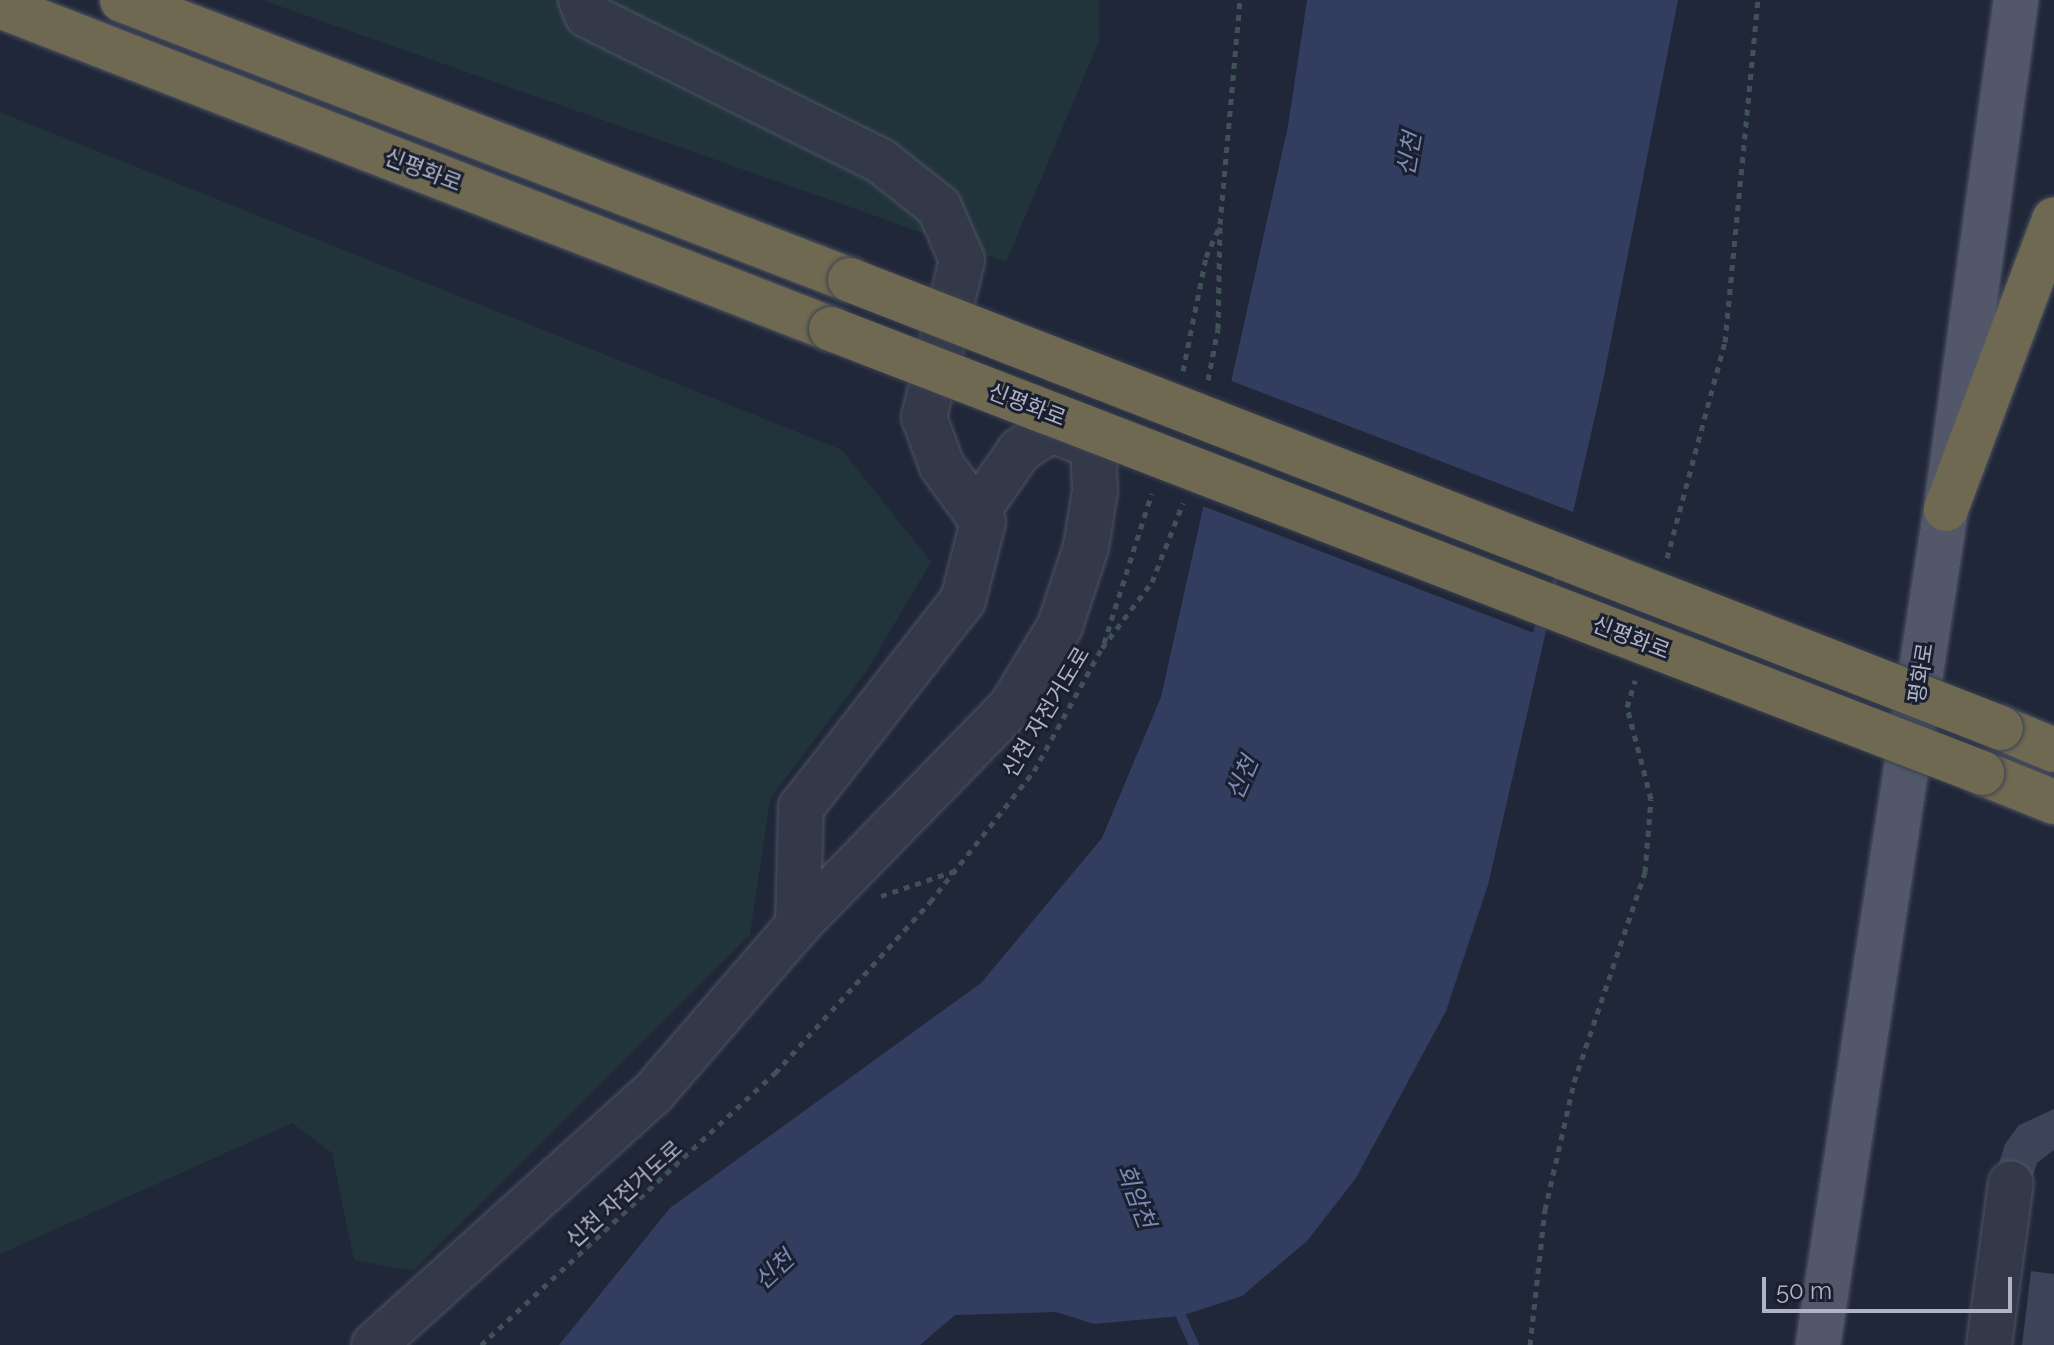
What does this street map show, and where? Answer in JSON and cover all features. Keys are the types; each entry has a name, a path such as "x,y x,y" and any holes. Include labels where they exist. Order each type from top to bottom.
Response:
{"highway":[{"path":"122,0 2050,748"},
{"name":"신평화로","path":"0,6 2054,802"},
{"path":"1946,509 2054,220"}],"main road":[{"name":"평화로","path":"1818,1345 1946,509 2016,0"}],"street":[{"path":"581,0 587,15 600,22 881,161 939,207 962,260 924,417 942,466 983,522 963,600 801,807 798,925"},
{"path":"374,1345 653,1093 798,925 1011,707 1060,626 1086,547 1095,491 1093,446 1051,430 1020,450 976,513"},
{"path":"1989,1345 2011,1183"}],"path":[{"path":"1205,392 1218,329 1220,224 1240,0"},
{"name":"신천 자전거도로","path":"481,1345 775,1073 930,902 1034,771 1102,648 1152,582 1180,517 1186,486"},
{"path":"1530,1345 1532,1321"}],"shaded area":[{"path":"262,0 1099,0 1099,41 1006,262"},
{"path":"0,112 842,450 931,562 865,673 770,799 750,935 413,1271 354,1260 332,1153 292,1123 0,1254"}],"water":[{"name":"신천","path":"1307,0 1678,0 1603,381 1488,885 1446,1011 1356,1178 1307,1241 1242,1296 1181,1316 1094,1324 1056,1312 955,1315 920,1345 559,1345 670,1208 981,983 1102,838 1161,697 1288,126"}],"pier":[{"path":"1229,380 1578,514 1533,633 1183,499"}],"building":[{"path":"2054,1109 2054,1150 2037,1163 2029,1187 1994,1179 2005,1144 2019,1125"},
{"path":"2031,1271 2054,1274 2054,1345 2022,1345"}],"waterway":[{"name":"회암천","path":"1177,1307 1194,1345"}]}
